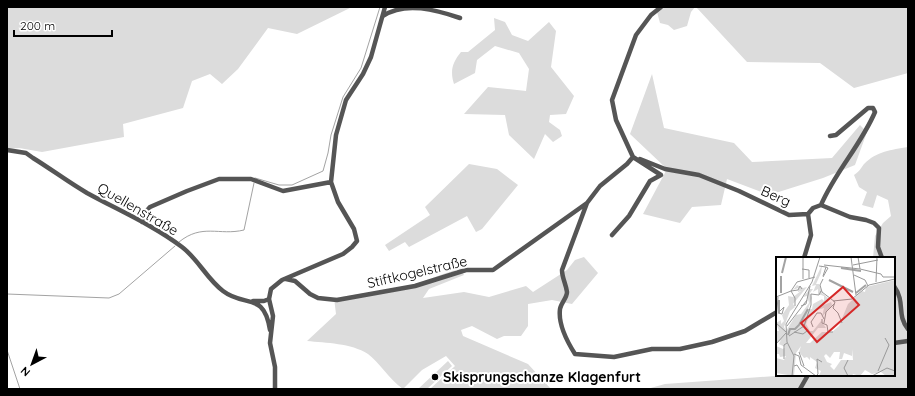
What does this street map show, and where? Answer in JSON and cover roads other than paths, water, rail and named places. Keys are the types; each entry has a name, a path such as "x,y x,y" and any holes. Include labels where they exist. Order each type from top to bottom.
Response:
{"street":[{"path":"276,389 275,367 271,347 270,331 273,316 269,299 270,292 274,285 338,256 356,243 357,236 333,190 331,182 336,135 341,114 349,94 367,66 385,7"},
{"path":"612,235 629,216 650,181 661,175 633,157 616,120 612,100 636,35 651,15 662,7"},
{"path":"383,16 389,12 423,8 460,18"},
{"path":"821,205 828,189 870,124 875,112 873,108 871,107 864,111 836,134 830,136"},
{"name":"Quellenstraße","path":"7,150 26,153 86,192 142,222 181,246 194,257 224,292 259,305 265,311 268,318 270,331"},
{"name":"Stiftkogelstraße","path":"633,157 627,164 600,186 587,204 562,270 566,296 560,308 560,316 571,347 576,354 614,357 652,349 680,349 712,342 745,331 776,313"},
{"name":"Berg","path":"633,157 665,169 699,175 739,190 789,215 808,214"},
{"path":"142,222 144,214 150,207 219,179 251,179 283,191 331,182"},
{"path":"325,184 333,190"},
{"name":"Stiftkogelstraße","path":"285,279 296,281 310,294 318,298 337,300 415,286 466,270 493,270 587,204"},
{"path":"804,257 811,236 808,214 813,208 821,205 850,218 866,220 874,223 879,228 878,247 882,257"},
{"path":"895,287 900,294 902,302 900,315 908,329"},
{"name":"Quellenstraße","path":"247,300 264,302 269,299"},
{"path":"895,343 908,341"},
{"path":"800,389 807,376"}],"waterway":[{"path":"255,178 279,185 292,185 323,171 331,135 343,97 361,68 380,7"},
{"path":"179,242 187,236 203,231 227,232 244,230 254,183"},
{"path":"7,294 109,298 119,294 175,246"},
{"path":"7,350 20,389"}],"place":[{"name":"Skisprungschanze Klagenfurt","path":"435,377"}]}
